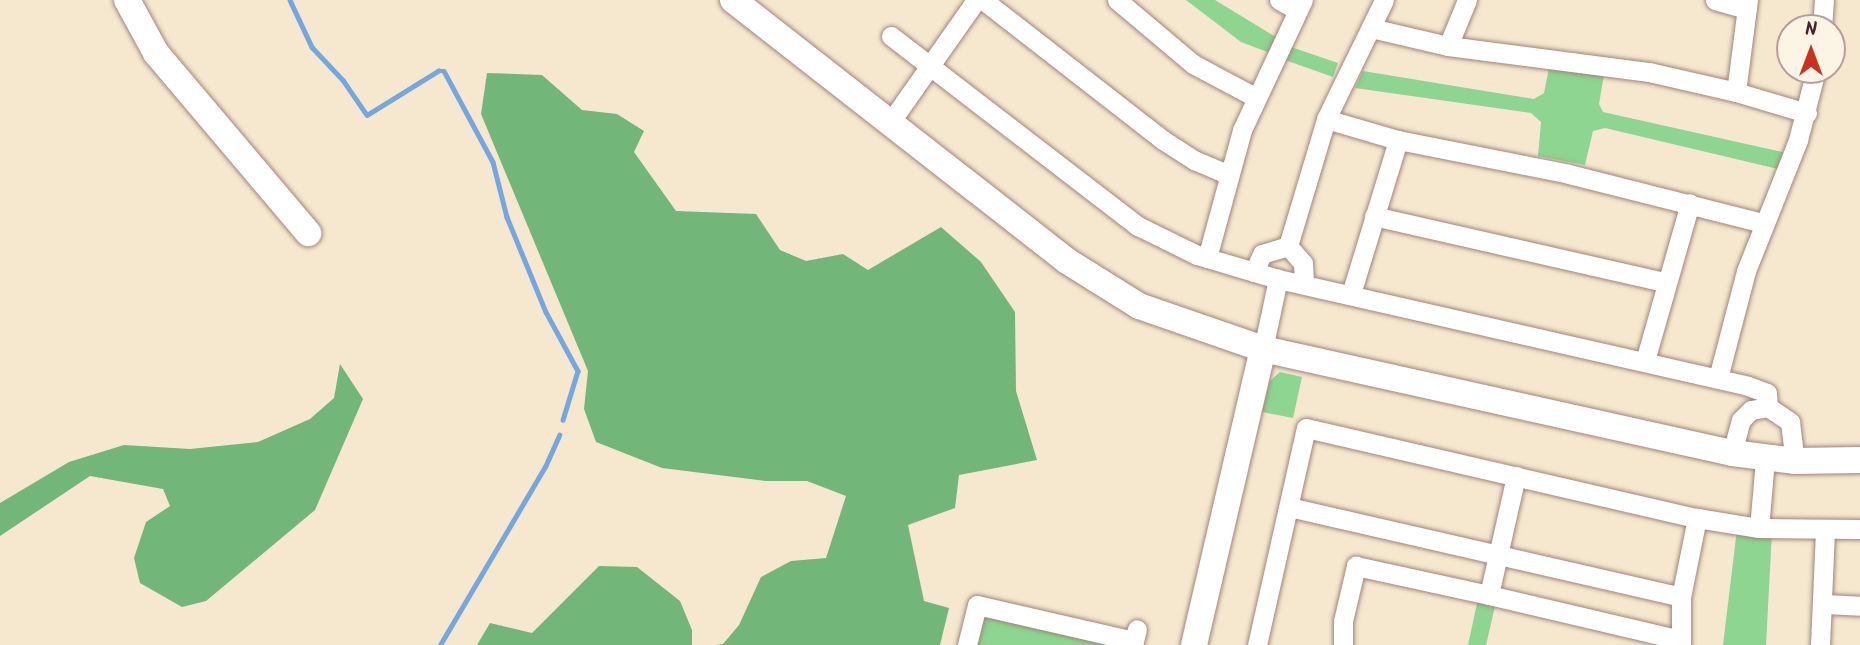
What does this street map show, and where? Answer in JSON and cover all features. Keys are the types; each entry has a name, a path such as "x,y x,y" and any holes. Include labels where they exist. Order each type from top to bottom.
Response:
{"street":[{"path":"127,0 156,53 308,233"},
{"path":"733,0 889,124 1106,286 1174,321 1263,349 1732,453 1795,461 1860,460"},
{"path":"889,124 976,0"},
{"path":"983,0 1163,140 1194,160 1229,174"},
{"path":"1117,0 1193,64 1255,97"},
{"path":"1207,258 1229,174 1255,97 1300,5 1279,0"},
{"path":"1288,246 1326,119 1384,0"},
{"path":"1448,46 1467,0"},
{"path":"1715,0 1747,5 1736,92"},
{"path":"1371,28 1448,46 1649,72 1736,92 1807,113"},
{"path":"891,36 1138,226 1207,258 1278,279 1718,378 1767,393 1768,407"},
{"path":"1718,378 1762,223 1807,113 1813,84"},
{"path":"1326,119 1398,140 1569,174 1762,223"},
{"path":"1351,294 1398,140"},
{"path":"1645,361 1664,282 1690,203"},
{"path":"1374,216 1664,282"},
{"path":"1254,272 1262,254 1288,246"},
{"path":"1288,246 1303,263 1304,284"},
{"path":"1194,645 1278,279"},
{"path":"1732,453 1741,421 1751,410 1768,407 1790,422 1795,461"},
{"path":"1257,645 1306,428 1697,518 1759,528 1825,531 1860,529"},
{"path":"1759,528 1765,459"},
{"path":"1489,595 1516,476"},
{"path":"1289,507 1681,597"},
{"path":"1343,645 1343,621 1356,566 1489,595 1681,643 1681,597 1697,518"},
{"path":"1820,645 1825,604 1825,531"},
{"path":"1825,604 1860,606"},
{"path":"968,645 977,605 1134,641 1137,629"}],"green space":[{"path":"1186,0 1215,0 1279,39 1273,54 1241,42"},
{"path":"1291,47 1338,63 1333,77 1285,60"},
{"path":"1549,68 1604,74 1599,104 1603,112 1787,153 1782,170 1605,128 1593,131 1585,165 1538,156 1541,122 1531,113 1355,88 1363,71 1534,99 1544,93"},
{"path":"487,73 542,75 582,110 617,114 644,131 634,152 676,211 756,214 780,250 806,261 843,254 868,270 941,227 981,262 1015,312 1016,391 1037,460 959,475 955,508 908,525 924,601 949,608 940,645 715,645 723,644 739,625 761,577 791,561 826,558 846,496 807,481 765,481 662,468 596,442 584,409 588,371 481,114"},
{"path":"340,364 363,399 315,510 206,601 182,607 140,583 134,558 146,522 170,506 163,489 90,476 0,536 0,503 69,462 124,445 190,449 258,442 310,419 334,398"},
{"path":"1280,372 1302,377 1293,418 1262,412 1270,381"},
{"path":"1737,529 1772,532 1766,645 1723,645"},
{"path":"599,566 637,567 680,601 692,630 692,645 477,645 490,623 532,633"},
{"path":"1478,599 1496,602 1486,645 1468,645"},
{"path":"992,615 1124,645 975,645 981,620"}],"waterway":[{"path":"290,0 312,47 343,80 367,115 438,71 444,71 493,162 507,217 546,312 578,371 563,420"},
{"path":"440,645 545,467 559,435"}]}
